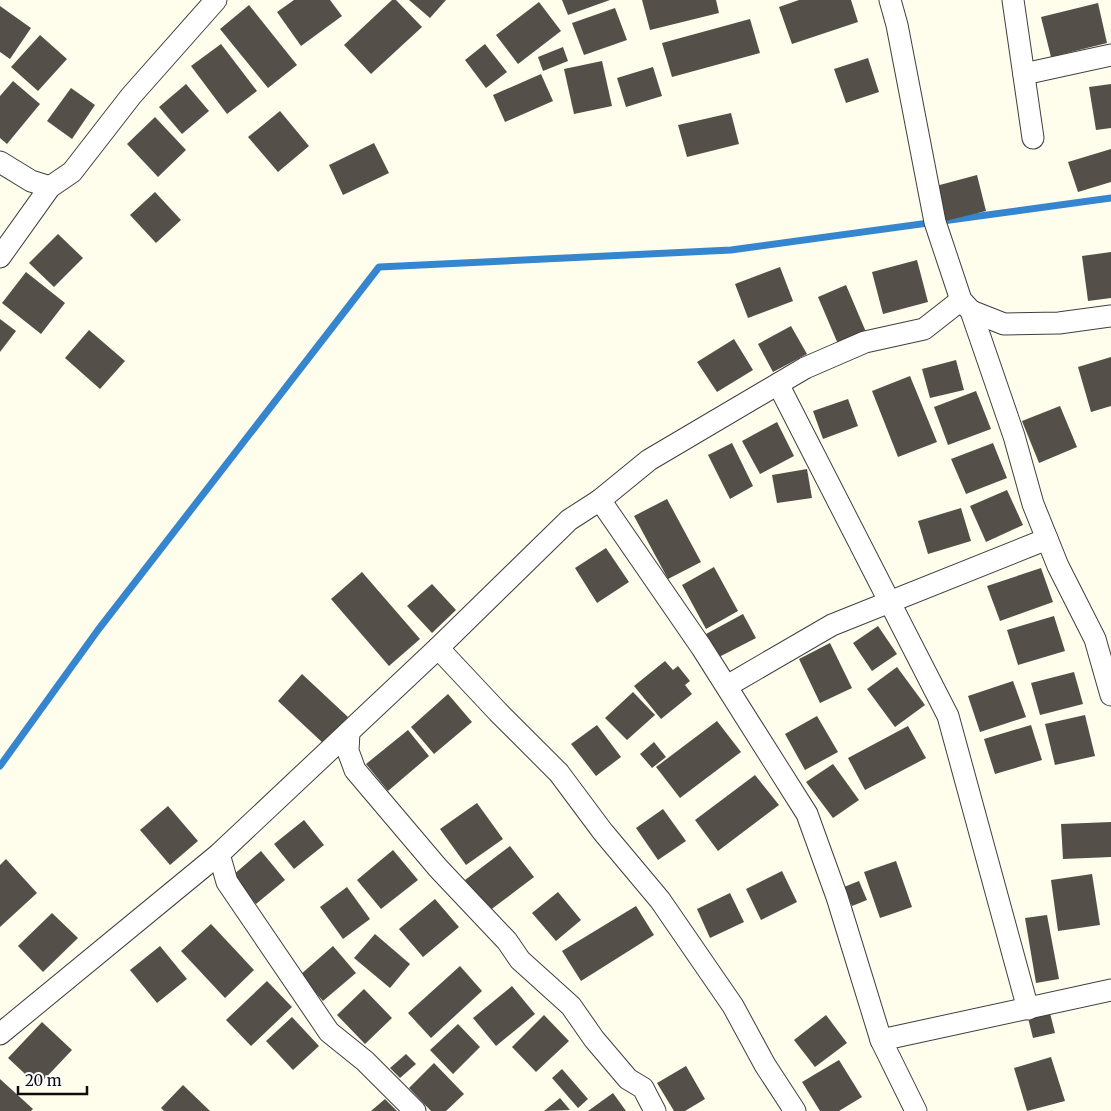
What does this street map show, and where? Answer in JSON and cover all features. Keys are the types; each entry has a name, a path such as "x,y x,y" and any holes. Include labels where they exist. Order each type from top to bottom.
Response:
{"street":[{"path":"0,257 50,186 72,172 131,96 216,0"},
{"path":"890,0 897,25 935,222 1014,436 1033,504 1058,566 1095,640 1111,694"},
{"path":"1012,0 1033,138"},
{"path":"1024,74 1111,55"},
{"path":"0,162 31,181 50,186"},
{"path":"966,306 1004,324 1059,323 1111,316"},
{"path":"0,1034 219,854 438,648 568,520 600,500 649,460 806,368 865,342 924,329 966,306"},
{"path":"778,384 948,716 1028,1009"},
{"path":"600,500 727,686 808,814 837,896 881,1040 916,1111"},
{"path":"727,686 832,625 1047,539"},
{"path":"438,648 559,773 603,832 660,900 733,1006 765,1065 795,1111"},
{"path":"349,732 348,752 355,770 438,868 507,941 520,960 571,1006 594,1039 628,1079 643,1088 655,1111"},
{"path":"219,854 227,882 329,1032 365,1061 415,1111"},
{"path":"881,1040 1111,990"}],"building":[{"path":"294,0 330,0 342,16 301,46 277,12"},
{"path":"392,0 396,0 422,27 371,74 344,45"},
{"path":"409,0 446,0 430,18"},
{"path":"562,0 610,0 568,15"},
{"path":"642,0 716,0 719,13 650,30"},
{"path":"799,0 851,0 858,22 792,44 779,7"},
{"path":"539,2 561,31 518,64 496,35"},
{"path":"1098,3 1107,43 1051,57 1041,17"},
{"path":"249,5 297,65 268,88 220,29"},
{"path":"0,6 31,28 10,59 0,52"},
{"path":"615,8 627,40 584,55 572,23"},
{"path":"750,19 760,53 672,77 662,43"},
{"path":"40,35 67,59 38,91 11,67"},
{"path":"221,44 257,91 227,114 191,66"},
{"path":"485,44 507,72 486,88 465,60"},
{"path":"563,47 568,61 543,71 538,57"},
{"path":"868,58 879,92 846,103 834,69"},
{"path":"602,61 612,106 574,114 564,69"},
{"path":"653,67 662,96 626,107 617,78"},
{"path":"541,74 553,101 505,122 493,95"},
{"path":"13,81 40,104 7,144 0,138 0,96"},
{"path":"186,84 209,111 182,134 159,107"},
{"path":"1111,84 1111,128 1096,130 1089,87"},
{"path":"71,88 95,105 72,139 47,121"},
{"path":"280,111 309,146 278,172 248,137"},
{"path":"731,113 739,144 687,157 678,125"},
{"path":"155,117 186,150 158,177 127,144"},
{"path":"374,143 389,173 343,195 329,165"},
{"path":"1111,149 1111,182 1078,192 1068,162"},
{"path":"977,175 986,211 945,221 936,186"},
{"path":"155,192 181,220 156,243 130,215"},
{"path":"58,234 83,258 54,287 29,263"},
{"path":"1111,252 1111,298 1088,301 1082,256"},
{"path":"917,260 928,302 883,314 872,272"},
{"path":"780,267 793,301 748,318 735,284"},
{"path":"26,272 65,303 41,334 2,303"},
{"path":"846,285 866,332 838,344 818,297"},
{"path":"0,319 16,331 0,352"},
{"path":"791,326 807,354 773,372 758,344"},
{"path":"89,330 125,361 100,389 65,358"},
{"path":"734,339 753,370 717,392 697,362"},
{"path":"1111,357 1111,406 1091,412 1078,367"},
{"path":"956,360 964,390 930,398 922,369"},
{"path":"910,376 937,442 898,457 872,391"},
{"path":"976,391 991,429 948,445 934,407"},
{"path":"848,399 858,426 823,439 813,411"},
{"path":"1060,406 1077,447 1039,463 1022,421"},
{"path":"777,422 794,456 760,474 742,441"},
{"path":"732,443 753,486 730,499 708,455"},
{"path":"993,443 1007,478 966,494 951,459"},
{"path":"807,469 812,498 777,503 772,475"},
{"path":"1007,490 1023,525 986,542 970,506"},
{"path":"667,499 701,562 668,579 634,516"},
{"path":"961,508 971,541 928,554 918,521"},
{"path":"606,548 629,582 597,603 575,568"},
{"path":"714,567 738,611 706,629 682,585"},
{"path":"1041,568 1053,602 1000,621 987,586"},
{"path":"362,572 420,639 389,666 331,599"},
{"path":"432,584 456,610 432,633 407,606"},
{"path":"743,614 756,638 719,657 706,634"},
{"path":"1054,616 1065,651 1018,665 1007,630"},
{"path":"878,626 897,654 872,671 853,643"},
{"path":"830,643 852,688 820,703 799,659"},
{"path":"665,661 673,670 678,666 690,681 685,685 692,694 661,719 634,686"},
{"path":"897,667 925,705 895,727 867,689"},
{"path":"1074,672 1083,704 1040,715 1031,683"},
{"path":"302,674 348,717 324,744 278,701"},
{"path":"1013,681 1026,717 980,732 968,696"},
{"path":"633,692 655,715 627,740 605,718"},
{"path":"448,694 472,722 434,754 411,727"},
{"path":"1085,715 1095,756 1055,765 1045,724"},
{"path":"817,716 838,752 805,770 785,734"},
{"path":"717,721 741,752 680,798 656,767"},
{"path":"597,725 621,757 596,776 571,744"},
{"path":"1031,725 1042,760 995,774 984,739"},
{"path":"908,726 926,758 865,790 848,758"},
{"path":"408,730 429,756 388,791 366,764"},
{"path":"654,742 666,757 652,768 640,754"},
{"path":"833,764 859,800 833,818 806,782"},
{"path":"755,775 779,805 718,851 695,820"},
{"path":"477,803 503,839 466,865 440,829"},
{"path":"168,806 198,841 170,865 140,830"},
{"path":"663,809 686,841 658,860 636,828"},
{"path":"304,820 324,845 294,869 274,844"},
{"path":"1111,822 1111,857 1063,859 1061,824"},
{"path":"510,846 534,877 489,911 465,880"},
{"path":"393,850 418,880 381,909 357,880"},
{"path":"261,851 285,880 256,904 232,876"},
{"path":"6,859 37,893 0,927 0,865"},
{"path":"896,861 912,907 880,918 864,872"},
{"path":"782,871 797,902 761,920 746,889"},
{"path":"1092,874 1100,925 1058,931 1051,880"},
{"path":"859,881 867,900 852,906 844,887"},
{"path":"347,887 370,919 343,939 320,907"},
{"path":"558,892 581,920 556,941 532,913"},
{"path":"730,893 744,922 710,938 697,909"},
{"path":"435,899 459,927 423,957 399,929"},
{"path":"636,906 654,935 581,981 562,951"},
{"path":"52,913 78,938 43,972 18,946"},
{"path":"1047,915 1059,979 1036,983 1025,918"},
{"path":"211,924 254,970 225,998 181,951"},
{"path":"375,934 410,964 390,988 354,958"},
{"path":"160,946 187,979 157,1003 130,970"},
{"path":"333,946 356,973 323,1001 300,975"},
{"path":"460,966 482,991 431,1038 408,1013"},
{"path":"267,981 292,1007 251,1046 226,1020"},
{"path":"512,986 535,1014 496,1046 473,1018"},
{"path":"364,989 392,1018 365,1044 337,1015"},
{"path":"1050,1013 1055,1033 1033,1038 1028,1018"},
{"path":"544,1015 569,1041 536,1072 512,1047"},
{"path":"826,1015 847,1043 815,1067 794,1040"},
{"path":"292,1017 319,1046 293,1070 266,1041"},
{"path":"42,1022 72,1050 38,1086 8,1058"},
{"path":"458,1024 480,1047 453,1074 430,1050"},
{"path":"406,1054 416,1064 400,1078 390,1068"},
{"path":"1051,1057 1065,1101 1027,1111 1014,1068"},
{"path":"839,1060 862,1097 839,1111 820,1111 802,1082"},
{"path":"434,1063 464,1094 446,1111 431,1111 409,1088"},
{"path":"686,1066 705,1099 685,1111 674,1111 657,1083"},
{"path":"562,1069 588,1099 578,1108 552,1078"},
{"path":"0,1079 33,1109 31,1111 0,1111"},
{"path":"183,1085 210,1111 164,1111 161,1108"},
{"path":"613,1093 626,1111 588,1111"},
{"path":"560,1098 570,1110 544,1111"},
{"path":"385,1099 397,1111 371,1111"}],"waterway":[{"path":"0,766 98,630 379,267 731,250 1111,198"}]}
